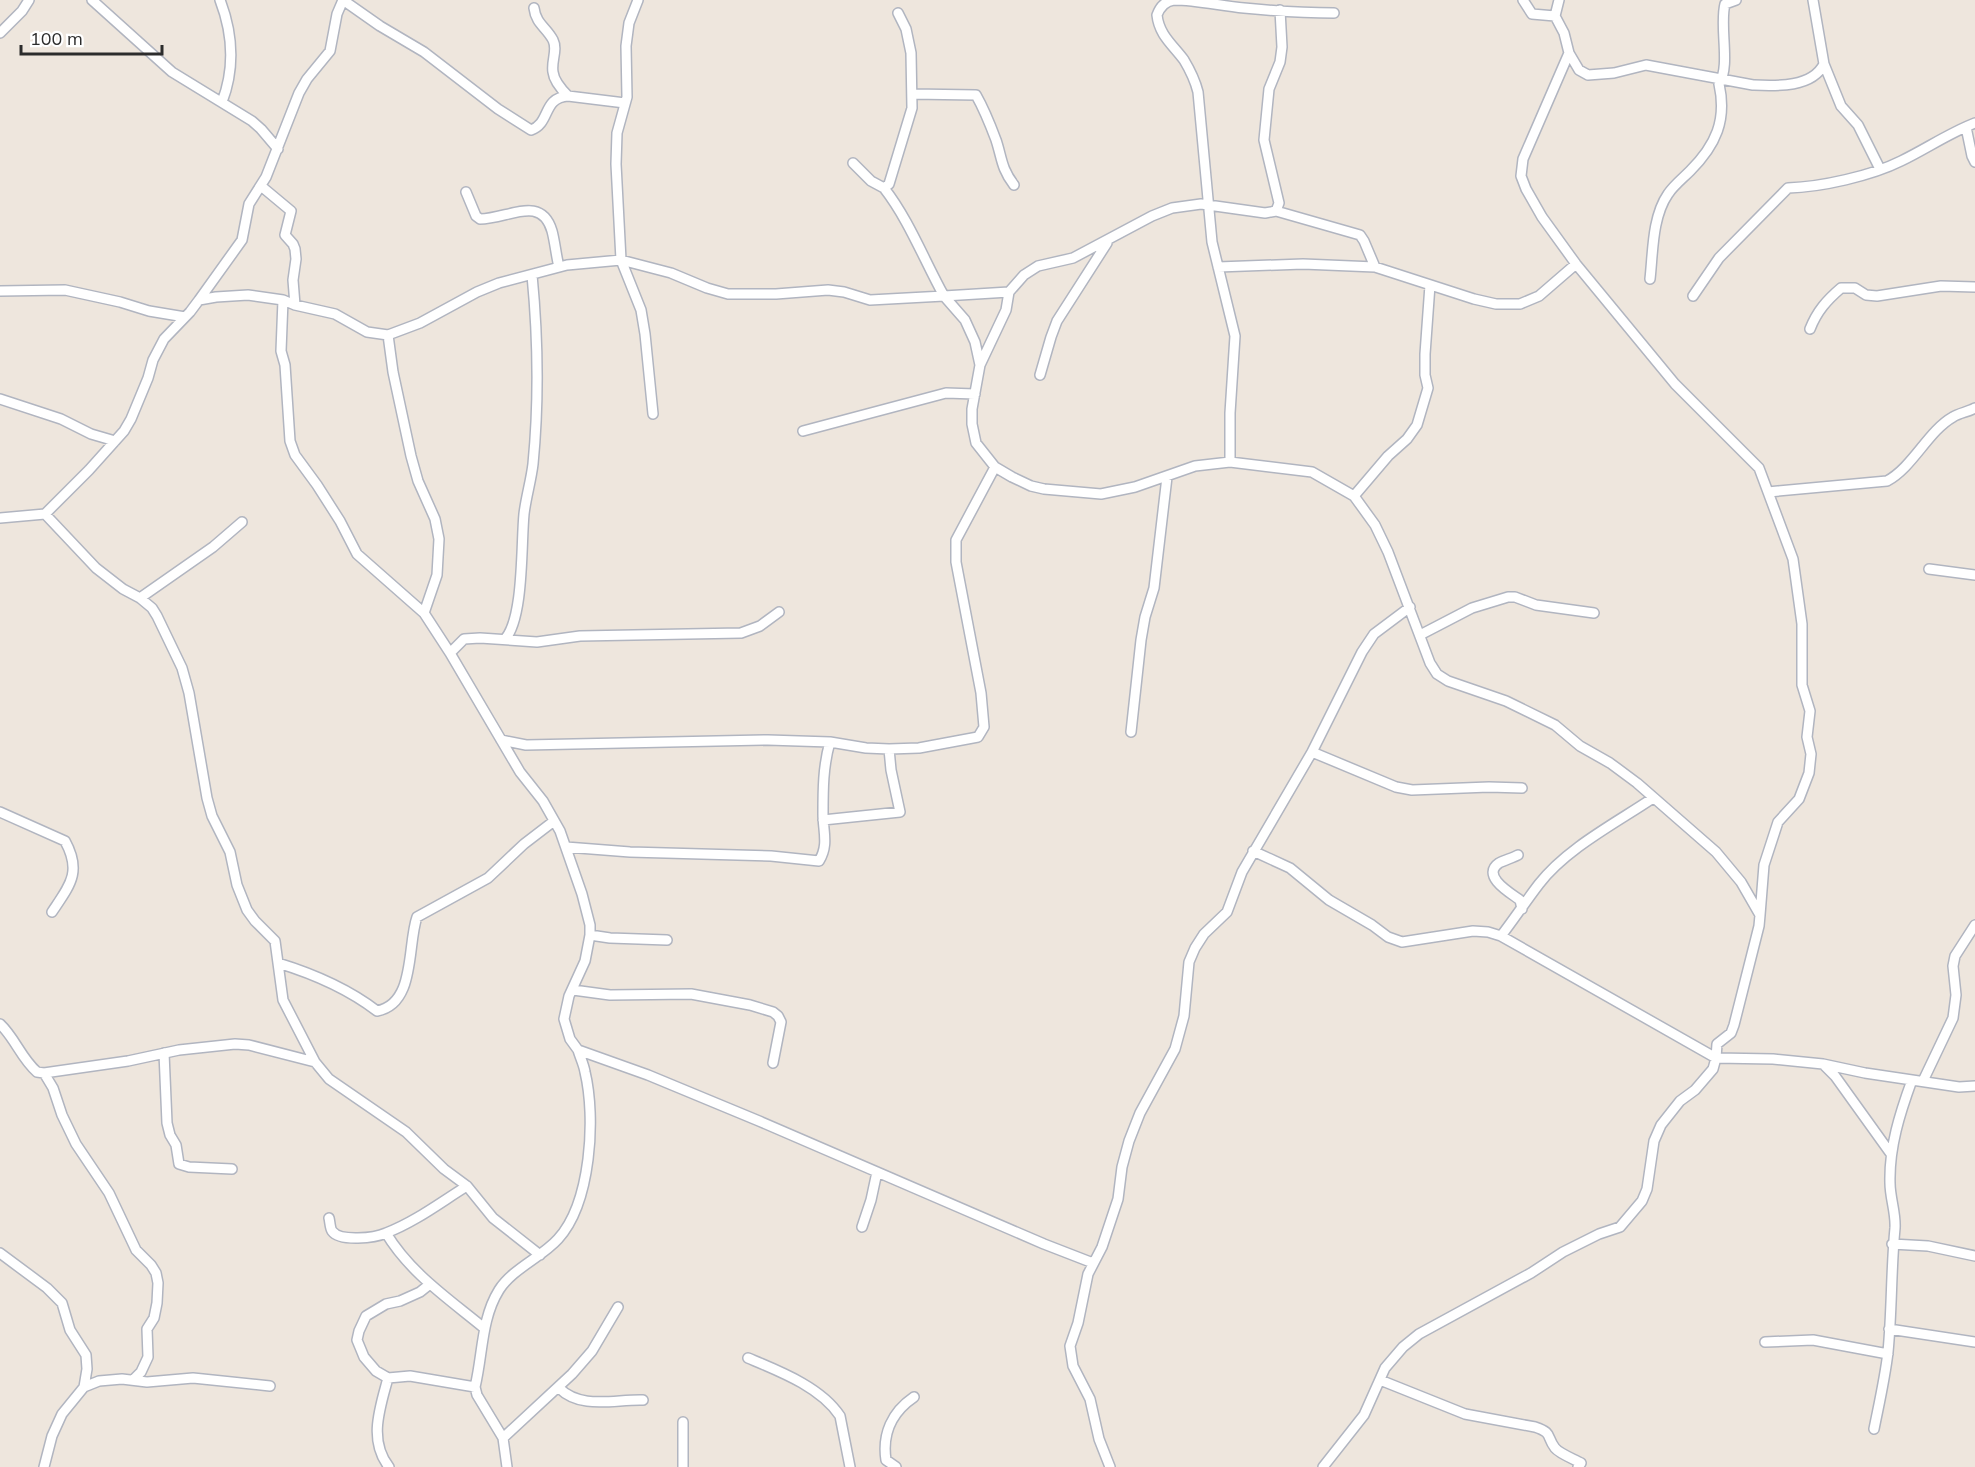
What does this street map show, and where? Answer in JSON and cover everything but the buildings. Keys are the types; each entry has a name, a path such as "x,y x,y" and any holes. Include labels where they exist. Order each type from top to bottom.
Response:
{"street":[{"path":"0,33 22,11 29,0"},
{"path":"92,0 172,72 261,129 278,149"},
{"path":"220,0 232,40 229,82 222,102"},
{"path":"0,518 45,514 89,470 131,419 153,360 164,339 199,300 242,240 249,204 261,186 278,149 288,117 299,93 307,79 330,51 337,14 343,0 380,26 424,52 525,128 531,130 535,128 551,102 559,97 568,96 625,103"},
{"path":"638,0 629,23 626,46 627,97 617,133 616,164 621,260 641,310 652,414"},
{"path":"1230,462 1234,336 1211,231 1210,204 1195,81 1184,60 1159,28 1157,15 1162,6 1172,0 1334,13"},
{"path":"1523,0 1532,14 1555,16"},
{"path":"1559,0 1555,16 1564,33 1569,53 1579,70 1588,75 1614,73 1646,65 1753,86 1809,80 1824,64"},
{"path":"1650,279 1655,225 1667,195 1698,164 1720,127 1722,106 1719,84 1724,43 1723,13 1725,4 1736,0"},
{"path":"1813,0 1824,64 1841,106 1858,125 1880,169"},
{"path":"534,8 535,18 553,40 555,48 553,73 568,96"},
{"path":"1276,211 1279,203 1264,140 1269,89 1280,62 1282,47 1280,10"},
{"path":"884,188 889,184 912,108 911,53 906,29 898,13"},
{"path":"1323,1467 1364,1415 1385,1368 1403,1347 1419,1334 1531,1273 1563,1252 1599,1234 1620,1227 1642,1201 1647,1189 1654,1141 1661,1125 1680,1101 1695,1090 1713,1069 1717,1044 1731,1033 1756,941 1764,865 1778,822 1799,799 1809,773 1811,754 1807,737 1810,711 1802,685 1802,624 1793,559 1759,468 1675,384 1576,264 1542,217 1521,176 1523,159 1569,53"},
{"path":"912,94 976,94 987,115 1004,172 1014,185"},
{"path":"1693,296 1719,258 1788,188 1813,187 1880,169 1899,162 1971,125 1972,156 1975,162"},
{"path":"853,163 871,181 884,188 895,202 944,296 965,320 975,342 980,366"},
{"path":"261,186 291,211 285,236 295,249 293,280 295,305"},
{"path":"466,192 476,216 480,219 531,210 542,212 552,230 559,267"},
{"path":"1375,267 1360,236 1276,211 1265,213 1210,204 1191,204 1163,210 1073,258 1038,266 1024,275 1009,292 1006,310 980,366 976,381 972,424 976,443 995,467 1031,486 1078,493 1112,493 1195,466 1230,462 1312,472 1354,496 1375,525 1388,552 1430,663 1437,674 1448,681 1530,711 1555,725 1580,746 1611,763 1716,852 1741,882 1760,915"},
{"path":"1040,375 1058,321 1108,240"},
{"path":"199,300 248,295 283,300 335,314 367,332 388,335 420,323 485,288 559,267 621,260 671,273 728,294 776,294 828,290 870,300 1009,292"},
{"path":"1218,267 1303,264 1375,267 1474,299 1520,304 1539,297 1576,264"},
{"path":"505,639 512,629 521,578 524,512 535,433 537,395 535,317 531,275"},
{"path":"1354,496 1388,456 1407,440 1417,425 1428,388 1425,375 1425,332 1430,285"},
{"path":"1810,329 1826,301 1841,288 1855,288 1866,295 1877,296 1941,286 1975,287"},
{"path":"0,291 52,289 72,291 149,311 185,317"},
{"path":"283,300 281,351 285,364 290,441 293,452 340,521 357,554 424,613 450,653 520,772 543,801 554,821 566,847 588,914 590,935 585,961 569,996 564,1019 570,1039 578,1050 585,1073 590,1125 584,1185 577,1209 566,1230 556,1242 500,1288 489,1309 484,1328 475,1387 477,1395 503,1438 507,1467"},
{"path":"388,335 393,372 411,456 418,481 435,519 439,539 437,575 424,613"},
{"path":"803,431 945,393 975,394"},
{"path":"0,399 115,441"},
{"path":"1768,492 1887,481 1953,417 1975,408"},
{"path":"501,740 526,745 706,740 830,742 889,749 919,748 978,737 984,727 975,656 956,562 956,540 995,467"},
{"path":"1131,732 1141,640 1154,588 1167,477"},
{"path":"45,514 96,568 123,589 140,598 158,616 185,676 212,816 230,852 237,885 247,910 258,925 275,941 283,1000 315,1062 329,1079 406,1132 444,1169 467,1186 493,1218 540,1255"},
{"path":"140,598 213,547 242,522"},
{"path":"1929,568 1975,575"},
{"path":"1420,636 1465,611 1508,597 1515,597 1536,605 1594,613"},
{"path":"1110,1467 1099,1439 1090,1399 1073,1366 1070,1346 1078,1323 1084,1285 1102,1247 1118,1199 1122,1167 1133,1128 1175,1049 1184,1016 1189,962 1204,934 1227,912 1233,900 1238,879 1312,752 1368,643 1374,634 1410,607"},
{"path":"450,653 464,639 537,642 580,636 741,633 760,626 779,612"},
{"path":"566,847 630,852 771,856 819,861 826,841 823,820 824,764 830,742"},
{"path":"823,820 900,812 894,791 889,749"},
{"path":"1312,752 1396,787 1412,790 1522,788"},
{"path":"1502,936 1540,883 1579,847 1653,798"},
{"path":"0,812 65,841 70,849 74,874 68,888 52,912"},
{"path":"279,963 312,974 346,990 377,1011 387,1009 397,999 406,979 417,917 488,878 554,821"},
{"path":"1253,851 1290,868 1329,900 1388,937 1402,942 1473,931 1502,936 1716,1058 1773,1059 1823,1064 1865,1073 1959,1087 1975,1086"},
{"path":"1518,855 1498,864 1494,876 1503,888 1520,900 1522,909"},
{"path":"1874,1429 1889,1329 1892,1244 1895,1226 1890,1199 1891,1154 1903,1105 1953,1018 1956,995 1953,966 1955,956 1975,925"},
{"path":"590,935 667,940"},
{"path":"573,990 610,995 691,994 750,1005 773,1012 781,1022 773,1063"},
{"path":"0,1024 8,1031 30,1066 37,1072 44,1073 235,1044 315,1062"},
{"path":"578,1050 658,1080 1093,1263"},
{"path":"164,1053 167,1123 176,1145 179,1164 189,1167 232,1169"},
{"path":"1823,1064 1835,1076 1891,1154"},
{"path":"44,1073 53,1088 62,1115 76,1144 109,1192 136,1250 156,1273 157,1303 154,1318 147,1329 148,1357 141,1372 133,1380"},
{"path":"862,1227 877,1172"},
{"path":"329,1218 332,1231 340,1236 370,1237 386,1233 467,1186"},
{"path":"386,1233 399,1252 430,1284 484,1328"},
{"path":"1892,1244 1928,1246 1975,1256"},
{"path":"0,1253 40,1282 62,1303 70,1330 86,1355 87,1369 84,1387"},
{"path":"430,1284 420,1292 376,1308 366,1316 357,1340 364,1357 375,1371 388,1378 410,1376 475,1387"},
{"path":"503,1438 559,1388 592,1351 618,1307"},
{"path":"1889,1329 1975,1342"},
{"path":"1765,1342 1813,1340 1887,1354"},
{"path":"748,1358 803,1383 835,1409 840,1416 850,1467"},
{"path":"44,1467 52,1436 62,1414 84,1387 99,1381 147,1382 193,1378 270,1386"},
{"path":"388,1378 378,1414 377,1437 389,1467"},
{"path":"1380,1380 1465,1414 1544,1430 1551,1437 1555,1448 1581,1463 1578,1467"},
{"path":"559,1388 571,1397 589,1402 643,1400"},
{"path":"897,1467 886,1464 885,1433 894,1417 914,1397"},
{"path":"682,1467 683,1422"}]}
